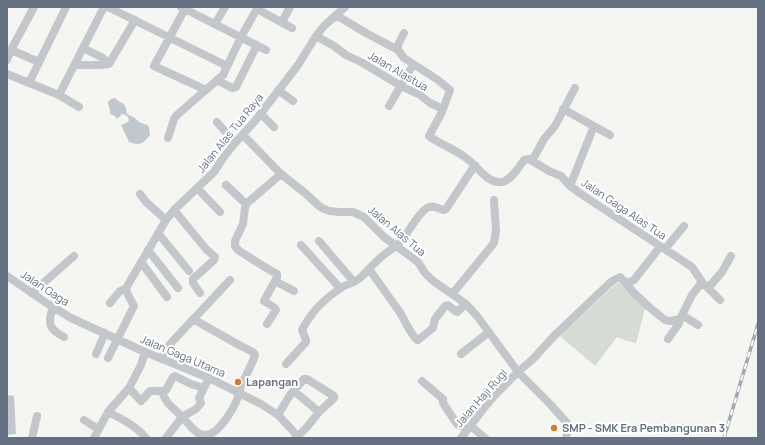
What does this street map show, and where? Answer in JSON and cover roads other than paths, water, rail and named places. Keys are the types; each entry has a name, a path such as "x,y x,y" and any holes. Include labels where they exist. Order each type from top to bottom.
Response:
{"street":[{"path":"7,60 34,7"},
{"path":"29,82 66,7"},
{"path":"58,95 104,7"},
{"path":"108,7 227,66"},
{"path":"215,24 225,7"},
{"path":"282,22 290,7"},
{"name":"Jalan Alas Tua Raya","path":"110,303 120,291 126,288 166,220 174,210 214,172 223,158 261,114 298,65 316,36 324,26 345,7"},
{"path":"206,90 154,66 184,8 266,50"},
{"path":"168,138 174,119 177,115 223,75 241,37 258,8 292,28"},
{"path":"336,15 398,50 404,58 438,80 450,90 443,109 429,136 440,144 466,157 490,180 498,183 506,181 512,176 524,160 529,159 549,171 561,176 570,186 594,126"},
{"path":"109,64 135,20"},
{"path":"398,50 398,45 404,33"},
{"name":"Jalan Alastua","path":"316,36 346,55 443,109"},
{"path":"217,80 232,88 236,87 257,45"},
{"path":"83,48 103,58 109,64"},
{"path":"11,50 39,62"},
{"path":"75,65 109,64"},
{"path":"389,106 410,70"},
{"path":"7,74 58,95 79,107"},
{"path":"532,161 576,88"},
{"path":"278,90 294,101"},
{"path":"563,109 610,135"},
{"path":"261,114 274,127"},
{"path":"217,122 235,143"},
{"name":"Jalan Alas Tua","path":"243,135 281,174 317,204 324,209 339,212 353,212 362,215 384,237 418,262 425,273 432,280 453,293 474,311 518,372 567,423 568,429 566,438"},
{"path":"286,364 306,342 302,330 318,306 340,288 359,279 377,260 399,243 428,207 432,206 444,210 446,209 475,165"},
{"path":"267,324 276,308 264,301 278,277 277,274 238,250 235,246 235,241 243,224 246,204 281,174"},
{"path":"226,185 246,204"},
{"name":"Jalan Gaga Alas Tua","path":"570,186 692,267 705,285 720,300"},
{"path":"197,188 220,212"},
{"path":"140,194 146,202 166,220"},
{"path":"453,293 494,243 496,231 494,200"},
{"path":"174,210 206,249 215,257 214,260 193,279 193,283 200,293"},
{"name":"Jalan Gaga Alas Tua","path":"662,248 684,226"},
{"path":"158,233 189,271"},
{"path":"319,241 354,282"},
{"path":"301,245 340,288"},
{"path":"662,248 634,280 626,283 633,292 665,320 671,321 681,317 698,325"},
{"path":"148,250 178,288"},
{"path":"32,294 74,256"},
{"path":"668,339 678,325 692,295 722,272 731,256"},
{"path":"141,262 167,297"},
{"path":"369,269 417,340 433,328 434,319 445,306 448,306 457,312 466,304"},
{"name":"Jalan Gaga","path":"7,276 32,294 71,318"},
{"name":"Jalan Haji Rugi","path":"461,438 484,408 518,372 612,281 620,276 626,283"},
{"path":"161,359 171,342 230,280"},
{"path":"275,281 294,291"},
{"path":"108,358 134,306 126,288"},
{"path":"53,307 51,313 51,327 54,331 64,337"},
{"name":"Jalan Gaga Utama","path":"71,318 161,359 209,378 261,404 278,415 293,431 297,438"},
{"path":"162,391 167,403 193,429 207,436 217,429 231,413 239,397 240,389 255,353 193,319"},
{"path":"461,354 489,332"},
{"path":"96,354 105,333"},
{"path":"94,438 108,412 130,388 141,365 145,352"},
{"path":"130,388 141,400 150,391 166,390 175,376 191,384 204,388"},
{"path":"166,438 182,417 198,408 201,403 199,398 209,378"},
{"path":"278,415 294,390 302,380 306,378 334,396 334,398 319,412 297,438"},
{"path":"422,381 443,399 443,403 457,424 469,427 485,438"},
{"path":"294,390 319,412"},
{"path":"108,412 123,419 146,438"},
{"path":"32,438 37,416"},
{"path":"84,420 98,429"}],"railway":[{"path":"724,438 758,324"}],"place":[{"name":"Lapangan","path":"238,382"},
{"name":"SMP - SMK Era Pembangunan 3","path":"554,428"}]}
